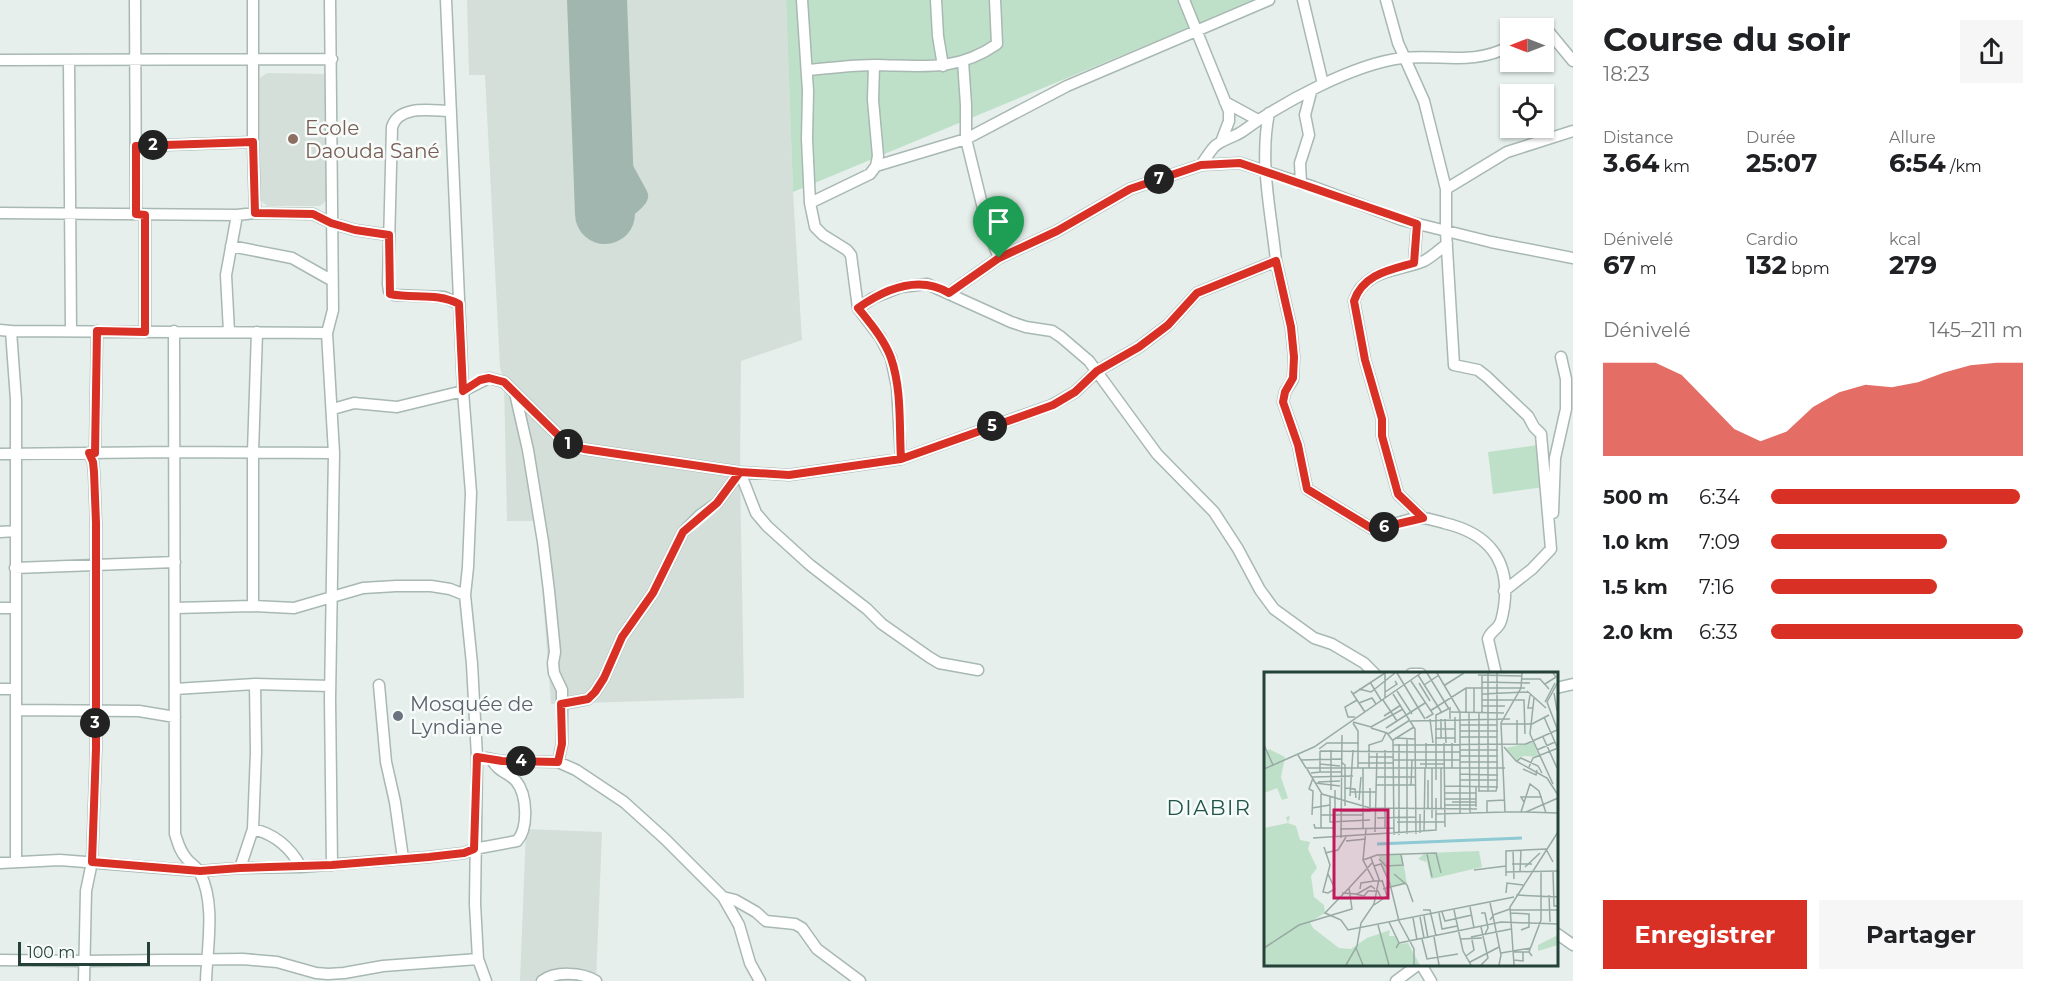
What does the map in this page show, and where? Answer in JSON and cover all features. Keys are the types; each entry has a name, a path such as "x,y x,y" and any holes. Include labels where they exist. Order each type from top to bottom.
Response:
{"street":[{"path":"135,0 136,146 145,332"},
{"path":"254,0 255,213"},
{"path":"330,0 333,310 327,333 334,453 330,686 332,865"},
{"path":"446,0 463,391 471,493 465,595 472,664 477,757 475,904 478,959 486,981"},
{"path":"802,0 807,69 810,204 815,227 851,255 858,308 880,337 891,358 897,387 901,459"},
{"path":"936,0 938,36 943,66"},
{"path":"807,69 874,65 920,68 963,61 997,44 995,0"},
{"path":"1184,0 1229,111 1230,121 1221,142"},
{"path":"876,166 966,139 1067,86 1269,0"},
{"path":"1303,0 1323,84"},
{"path":"1386,0 1404,58 1424,101 1446,189 1446,232 1454,365 1479,370 1528,416 1541,434 1550,553 1504,591"},
{"path":"1554,38 1573,61"},
{"path":"1201,165 1221,142 1242,132 1269,113 1323,84 1377,63 1404,58 1466,59 1500,50"},
{"path":"0,60 332,59"},
{"path":"69,60 71,331"},
{"path":"963,61 966,139 989,233 999,258"},
{"path":"810,204 870,174 876,166 878,156 873,100 874,65"},
{"path":"1301,184 1300,163 1309,135 1305,115 1311,92"},
{"path":"1225,102 1258,120"},
{"path":"451,111 415,111 402,113 394,119 389,235 390,294 410,297 444,297 459,304"},
{"path":"1269,113 1264,137 1266,193 1276,261 1291,327 1294,357 1293,378 1285,392 1283,402 1298,445 1307,489 1371,528 1423,518 1456,525 1486,542 1500,562 1503,571 1504,609 1500,624 1488,639 1496,672"},
{"path":"1446,189 1507,152 1573,131"},
{"path":"136,146 253,142"},
{"path":"949,293 999,258 1057,231 1130,189 1201,165 1235,162 1417,224 1573,258"},
{"path":"0,213 313,214 331,223 355,230 389,235"},
{"path":"230,332 226,275 237,215"},
{"path":"1414,263 1417,224"},
{"path":"1423,518 1398,494 1382,436 1382,419 1365,360 1354,301 1356,294 1375,275 1428,258 1447,244"},
{"path":"231,246 292,258 332,280"},
{"path":"333,409 354,403 397,407 463,391 480,380 489,378 504,382 570,445 740,472 789,475 901,459 1053,405 1075,392 1097,371 1139,347 1168,325 1197,293 1276,261"},
{"path":"858,308 873,297 901,287 927,284 1011,322 1052,332 1080,352 1097,371 1157,454 1214,512 1238,549 1260,590 1274,609 1314,638 1332,644 1364,663 1373,672"},
{"path":"16,862 16,400 5,331 327,333"},
{"path":"84,981 86,891 92,862 96,749 96,565 92,453 97,331"},
{"path":"174,332 175,834 178,846 186,858 200,871 207,891 206,981"},
{"path":"253,606 253,452 257,332"},
{"path":"1550,531 1555,504 1555,458 1566,409 1566,379 1561,357"},
{"path":"515,393 528,450 543,542 555,652 554,673 562,690 562,744 558,762"},
{"path":"0,454 334,453"},
{"path":"740,472 756,513 810,565 867,609 882,624 929,657 939,663 978,670"},
{"path":"561,704 588,699 595,692 604,678 622,637 653,593 683,532 695,519 717,503 740,472"},
{"path":"0,532 16,531"},
{"path":"15,568 175,562"},
{"path":"175,608 253,606 294,608 363,588 431,586 465,595"},
{"path":"0,608 15,608"},
{"path":"175,689 255,684 330,686"},
{"path":"240,868 253,829 256,752 255,684"},
{"path":"1558,688 1573,684"},
{"path":"379,685 386,762 395,802 403,858"},
{"path":"0,689 15,689"},
{"path":"17,710 139,711 175,717"},
{"path":"477,757 558,762 576,770 624,802 723,897 738,924 750,963 760,981"},
{"path":"0,863 60,860 200,871 332,865 464,853 517,841 521,837 526,819 524,801 516,781 496,768 491,759"},
{"path":"253,829 278,838 301,867"},
{"path":"723,897 735,900 756,912 766,921 795,924 802,928 817,949 860,981"},
{"path":"1558,934 1573,945"},
{"path":"0,960 85,962 243,959 277,962 329,978 383,966 478,959"},
{"path":"1396,981 1416,966"},
{"path":"1422,966 1431,981"},
{"path":"542,981 544,978 560,974 590,977 596,981"}],"shaded area":[{"path":"467,0 786,0 793,192 802,340 741,361 740,472 744,698 551,704 537,521 507,521 504,382 500,367 485,75 469,75"},
{"name":"Ecole Daouda Sané","path":"267,73 326,74 327,200 320,206 267,206 260,200 260,78"},
{"path":"526,829 602,832 596,981 520,981"}],"green space":[{"path":"786,0 1255,0 793,192"},
{"path":"1538,445 1544,487 1493,494 1488,452"}],"taxiway":[{"path":"601,116 612,152 636,196 621,207 605,208 599,205 591,192 593,176 603,156"}],"runway":[{"path":"597,0 605,214"}],"place":[{"name":"Ecole Daouda Sané","path":"293,139"},
{"name":"Mosquée de Lyndiane","path":"398,716"}],"district":[{"name":"DIABIR","path":"1209,807"}],"route":[{"path":"999,258 949,293 927,284 915,284 873,297 858,308 880,337 891,358 897,387 901,459 789,475 740,472 570,445 504,382 489,378 480,380 463,391 459,304 444,297 410,297 390,294 388,285 389,235 355,230 331,223 313,214 255,213 253,142 136,146 136,214 145,215 145,332 97,331 95,453 89,453 93,462 96,523 96,749 92,862 200,871 332,865 429,857 464,853 474,849 477,757 502,761 558,762 562,744 561,704 588,699 595,692 616,654 622,637 653,593 683,532 700,515 717,503 740,472 756,473 789,475 836,468 901,459 1053,405 1075,392 1097,371 1139,347 1168,325 1192,297 1203,289 1276,261 1291,327 1294,357 1293,378 1283,396 1283,402 1296,437 1307,489 1371,528 1423,518 1398,494 1382,436 1382,419 1362,348 1354,301 1356,294 1375,275 1414,263 1417,224 1287,178 1230,162 1201,165 1130,189 1082,218 999,258"}]}
